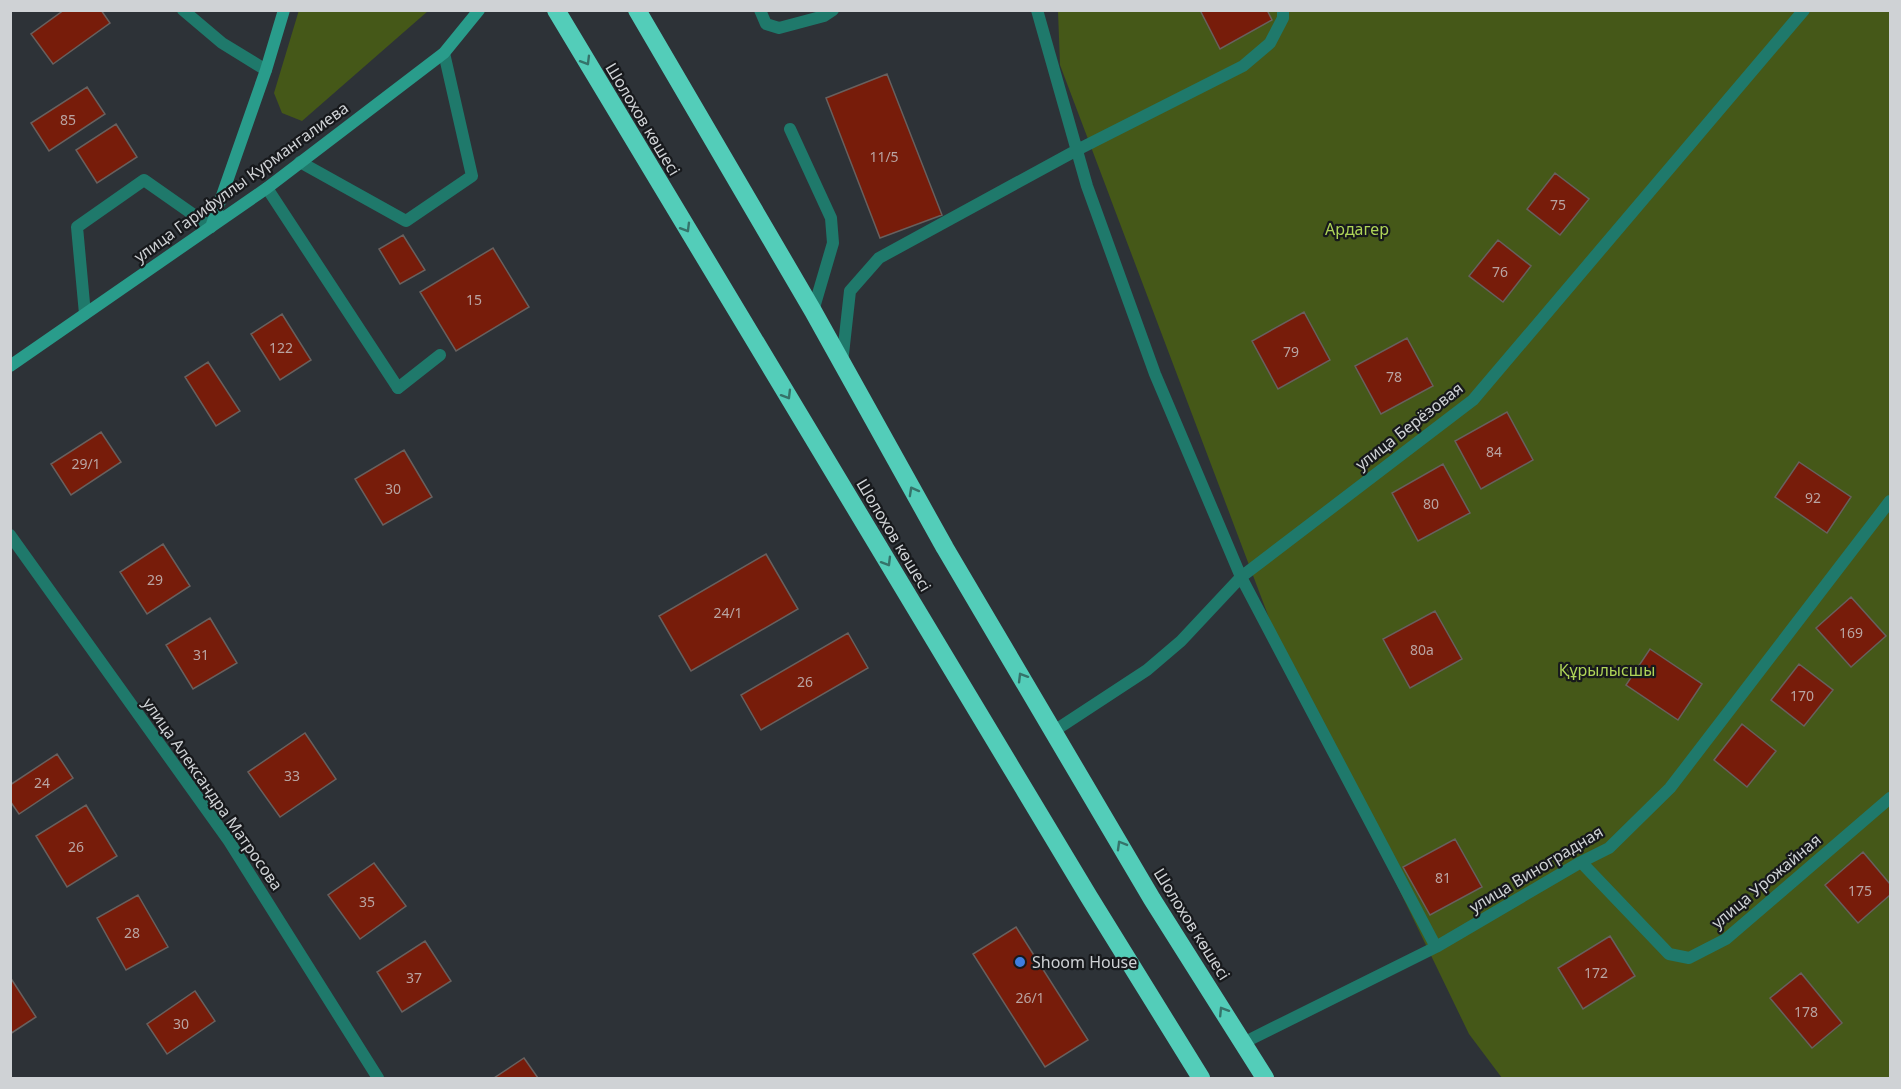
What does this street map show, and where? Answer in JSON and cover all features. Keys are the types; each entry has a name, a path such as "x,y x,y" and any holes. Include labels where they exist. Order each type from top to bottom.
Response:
{"highway":[{"name":"Шолохов көшесі","path":"556,10 1089,897 1201,1078"},
{"name":"Шолохов көшесі","path":"637,10 813,311 945,548 1152,899 1265,1078"}],"street":[{"path":"183,10 222,43 266,70"},
{"path":"85,314 77,227 144,180 211,227 266,70 284,10"},
{"name":"улица Гарифуллы Курмангалиева","path":"10,366 267,188 444,53 479,10"},
{"path":"760,10 766,24 779,28 824,16 833,10"},
{"path":"1037,10 1087,186 1155,374 1241,577 1436,947"},
{"path":"842,363 850,291 879,258 1077,150 1243,66 1270,43 1283,18 1284,10"},
{"name":"улица Берёзовая","path":"1054,731 1147,670 1181,641 1241,577 1473,400 1804,10"},
{"path":"300,162 406,221 472,176 444,53"},
{"path":"790,129 831,218 833,243 813,311"},
{"path":"267,188 398,388 440,355"},
{"name":"улица Виноградная","path":"1243,1042 1436,947 1609,848 1670,788 1890,501"},
{"name":"улица Александра Матросова","path":"10,535 230,841 378,1078"},
{"name":"улица Урожайная","path":"1581,862 1669,954 1689,958 1726,939 1890,798"}],"green space":[{"path":"299,10 428,11 302,121 282,113 274,93"},
{"name":"Құрылысшы","path":"1058,11 1890,11 1890,1078 1502,1078 1469,1034 1274,631 1060,65"}],"building":[{"path":"64,10 101,10 110,23 53,64 31,34"},
{"path":"1200,10 1267,10 1272,20 1220,49"},
{"path":"887,74 942,215 880,238 826,98"},
{"path":"87,87 105,114 49,151 31,123"},
{"path":"116,124 137,157 97,183 76,150"},
{"path":"1555,173 1589,199 1560,235 1527,209"},
{"path":"403,235 425,270 400,284 379,249"},
{"path":"1498,240 1531,266 1503,302 1469,276"},
{"path":"493,248 529,307 456,351 420,292"},
{"path":"1304,312 1330,360 1278,389 1252,341"},
{"path":"282,314 311,360 280,380 251,334"},
{"path":"1407,338 1433,386 1381,414 1355,366"},
{"path":"208,362 240,411 216,426 185,377"},
{"path":"1507,412 1533,460 1481,489 1455,441"},
{"path":"101,432 121,462 71,495 51,464"},
{"path":"404,450 432,497 383,525 355,479"},
{"path":"1799,462 1851,497 1827,533 1775,497"},
{"path":"1443,464 1470,513 1418,541 1392,493"},
{"path":"163,544 190,586 147,614 120,572"},
{"path":"766,554 798,609 691,671 659,616"},
{"path":"1851,597 1886,636 1851,667 1816,628"},
{"path":"1435,611 1462,659 1410,688 1383,639"},
{"path":"210,618 237,663 193,689 166,645"},
{"path":"848,633 868,668 761,730 741,695"},
{"path":"1650,649 1702,684 1678,720 1626,685"},
{"path":"1799,664 1833,690 1804,726 1771,700"},
{"path":"1742,724 1776,751 1747,787 1714,760"},
{"path":"305,733 336,779 280,817 248,772"},
{"path":"57,754 73,778 19,814 10,801 10,785"},
{"path":"86,805 117,856 67,887 36,836"},
{"path":"1455,839 1482,887 1430,915 1403,867"},
{"path":"1863,852 1890,884 1890,895 1858,923 1825,885"},
{"path":"374,863 406,906 360,939 328,895"},
{"path":"138,895 168,947 126,970 97,918"},
{"path":"1016,927 1088,1040 1045,1067 973,954"},
{"path":"1610,936 1635,976 1583,1009 1558,968"},
{"path":"425,941 451,981 402,1012 377,972"},
{"path":"1801,973 1842,1023 1812,1048 1770,998"},
{"path":"10,977 36,1017 10,1034"},
{"path":"195,991 215,1021 167,1054 147,1024"},
{"path":"524,1058 538,1078 494,1078"}],"place":[{"name":"Shoom House","path":"1020,962"}],"park label":[{"name":"Ардагер","path":"1357,229"}]}
